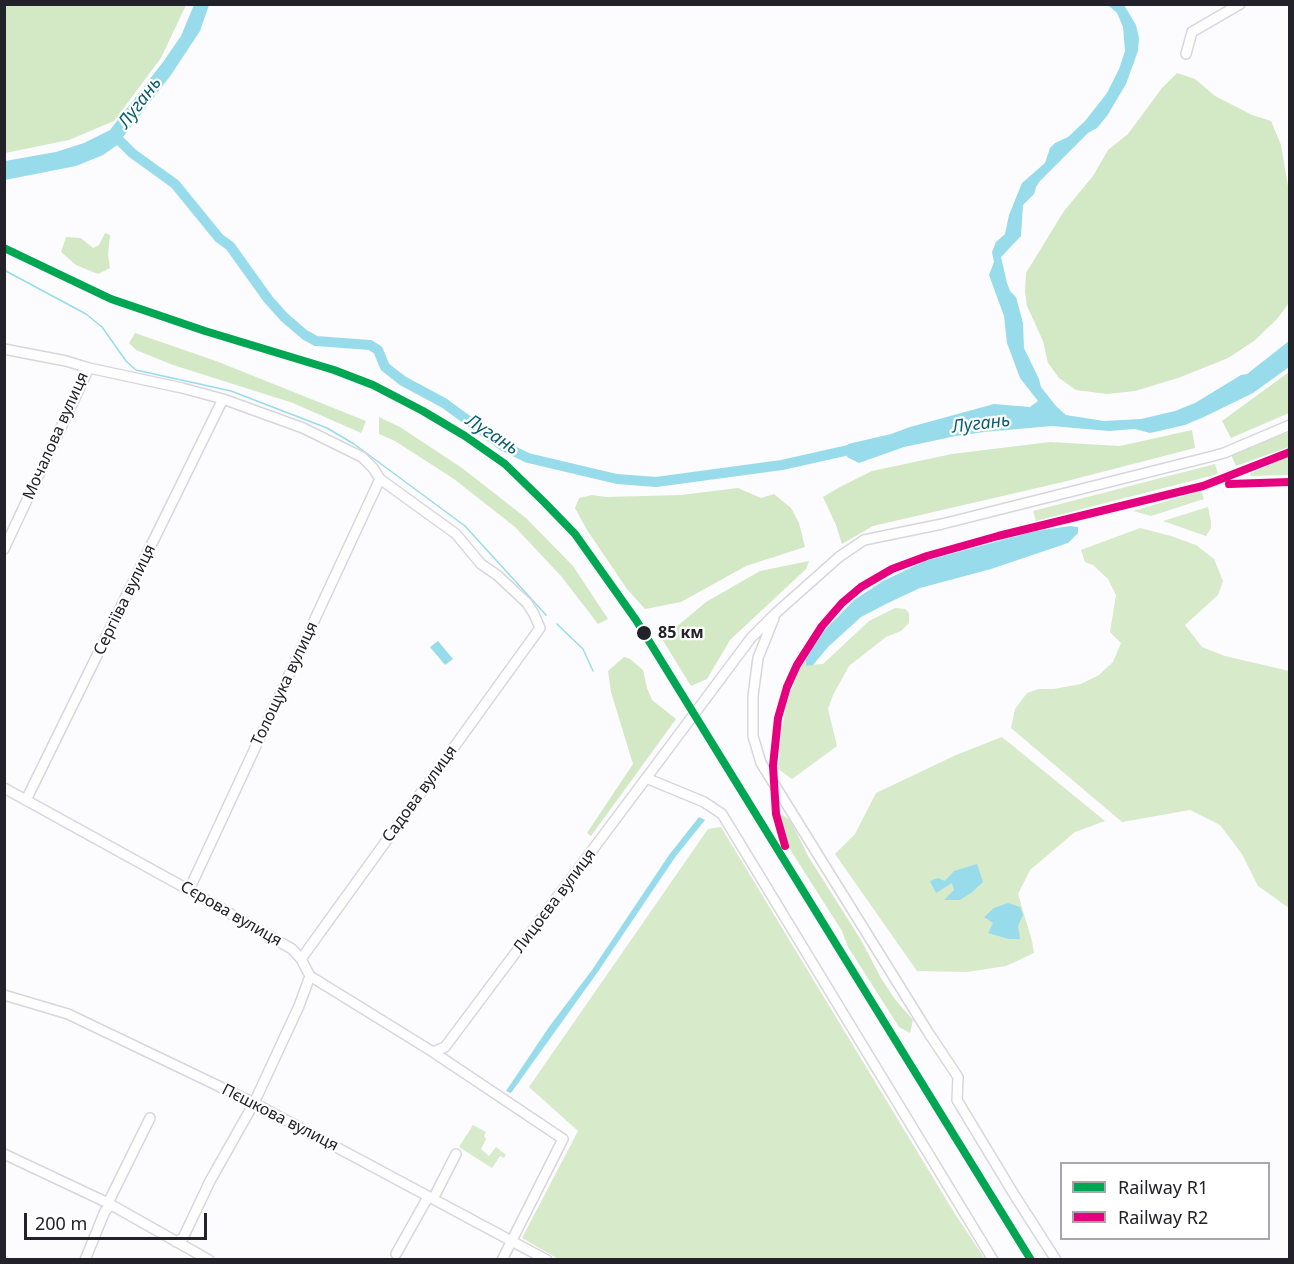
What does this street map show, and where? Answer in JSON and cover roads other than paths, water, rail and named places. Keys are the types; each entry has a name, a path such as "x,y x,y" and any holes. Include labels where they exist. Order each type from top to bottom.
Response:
{"street":[{"path":"1186,54 1192,32 1240,4"},
{"name":"Мочалова вулиця","path":"4,349 66,361 89,368 4,549"},
{"path":"89,368 223,399 303,428 362,457 380,479"},
{"name":"Сергіїва вулиця","path":"26,800 223,399"},
{"name":"Лицоєва вулиця","path":"433,1052 445,1047 751,638 839,557 864,540 942,524 1224,453 1290,425"},
{"name":"Садова вулиця","path":"301,959 540,628 527,603 497,575 481,564 456,534 380,479"},
{"name":"Толощука вулиця","path":"189,890 380,479"},
{"path":"776,613 758,658 753,696 753,736 761,763 958,1077 957,1100 1056,1260"},
{"path":"646,778 704,802 722,814 993,1260"},
{"name":"Сєрова вулиця","path":"4,788 292,950 301,959 310,976"},
{"path":"176,1242 183,1238 210,1181 254,1103 299,1006 310,976 433,1052 563,1139 502,1260"},
{"name":"Пєшкова вулиця","path":"4,995 68,1014 254,1103 547,1260"},
{"path":"86,1260 105,1211 150,1118"},
{"path":"4,1154 110,1204 209,1260"},
{"path":"396,1254 456,1154"}],"water":[{"path":"194,5 209,5 200,31 171,75 116,146 103,155 76,166 5,180 5,161 56,152 84,143 110,130 181,36"},
{"path":"1108,5 1124,5 1136,25 1139,38 1138,51 1126,84 1097,128 1088,133 1040,181 1034,194 1023,205 1021,236 1001,257 1007,283 1010,291 1016,297 1023,323 1024,348 1041,387 1066,415 1104,421 1141,419 1175,411 1195,403 1241,375 1247,374 1289,341 1289,367 1253,393 1206,416 1185,425 1150,433 1135,429 1109,431 1052,426 956,436 904,447 859,463 847,457 848,444 994,404 1030,407 1038,401 1020,378 1007,343 1004,316 989,275 994,262 992,252 996,242 1005,234 1009,215 1022,183 1045,163 1050,148 1055,143 1068,137 1085,121 1107,93 1119,69 1125,51 1123,27 1117,13"},
{"path":"1078,527 1078,533 1068,543 991,569 920,588 861,617 828,647 813,665 806,666 806,659 824,631 854,600 883,581 925,561 1036,531"},
{"path":"438,641 453,659 445,665 430,647"},
{"path":"699,817 705,820 676,856 597,973 511,1093 506,1091 549,1027 592,970 669,855"},
{"path":"977,864 983,882 971,893 960,900 944,900 954,890 952,883 936,893 930,881 938,878 945,881 954,871"},
{"path":"1008,903 1020,907 1023,915 1018,926 1020,939 1009,939 988,933 993,923 984,917 994,908"}],"waterway":[{"name":"Лугань","path":"115,136 132,153 175,184 219,238 230,246 268,299 305,335 316,341 370,345 378,350 385,367 403,381 444,403 503,446 528,458 617,479 656,482 782,465 862,447"},
{"path":"4,270 86,314 102,327 126,361 136,370 231,391 327,428 354,444 465,526 546,615"},
{"path":"557,624 583,649 593,671"}],"rail line":[{"name":"R1","path":"4,248 111,299 205,331 334,370 373,385 465,436 505,464 544,502 575,534 636,620 1031,1260"},
{"name":"R2","path":"785,846 776,814 773,766 778,718 787,687 797,665 822,626 842,603 861,587 892,569 927,556 998,536 1203,486 1290,452"},
{"name":"R2","path":"1229,484 1290,482"}],"place":[{"name":"85 км","path":"644,633"}]}
